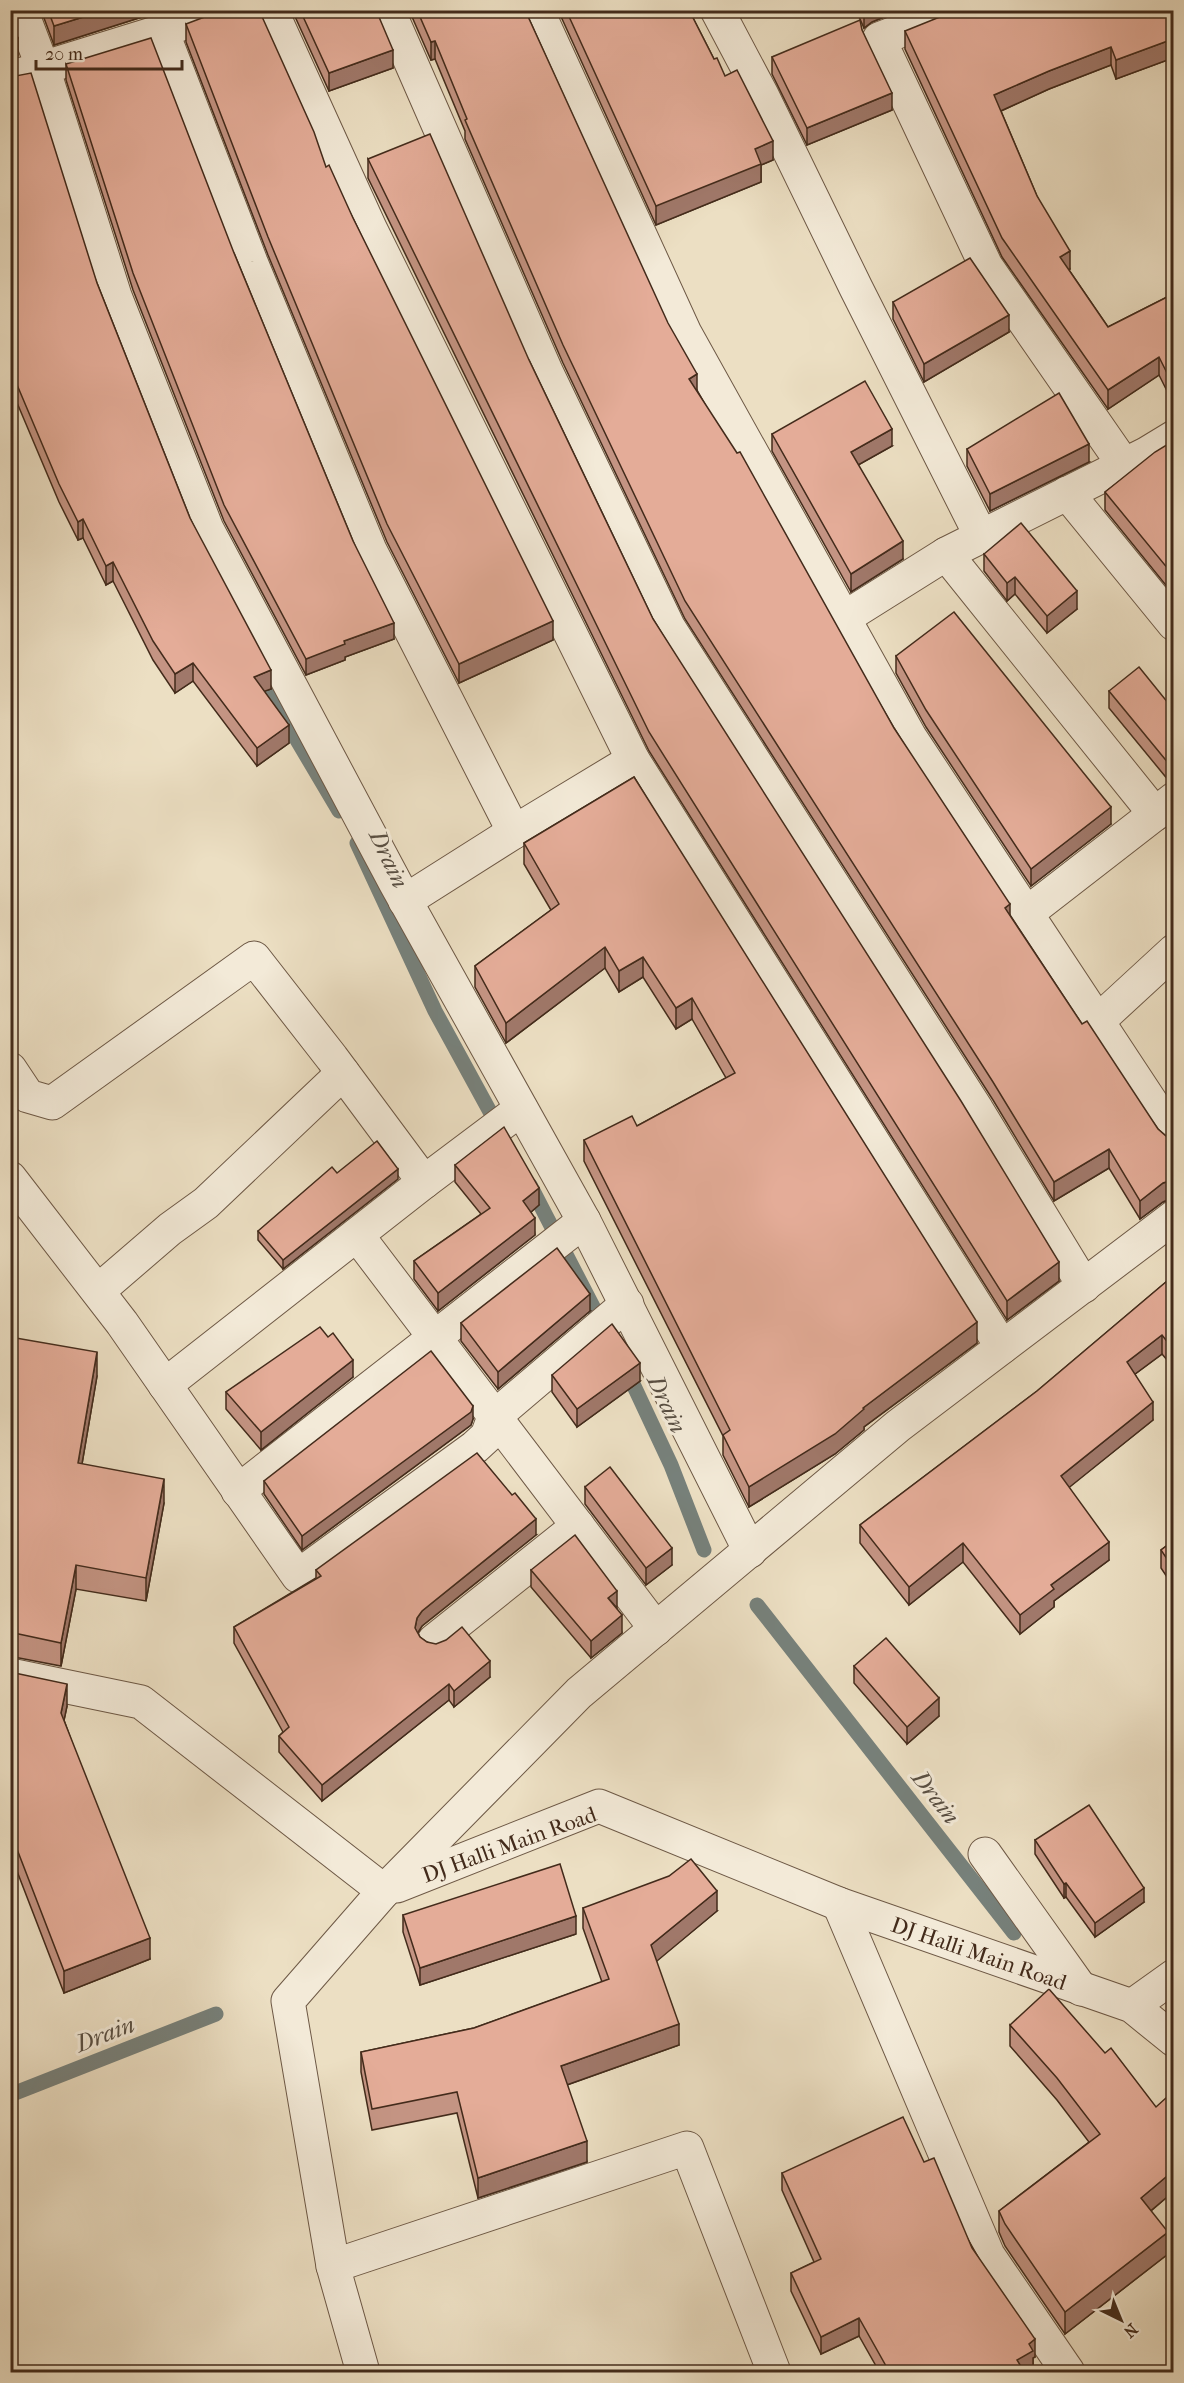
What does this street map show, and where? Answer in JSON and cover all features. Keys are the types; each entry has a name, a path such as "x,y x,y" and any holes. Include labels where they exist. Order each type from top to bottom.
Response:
{"street":[{"path":"21,10 43,68 115,296 207,529 405,901 507,1121 581,1224 627,1304 750,1551"},
{"path":"10,78 162,31 220,10"},
{"path":"272,10 370,228 633,760 1002,1347"},
{"path":"388,10 546,371 669,628 964,1090 1084,1286"},
{"path":"537,10 685,333 910,737 1173,1137"},
{"path":"717,10 762,95 981,536"},
{"path":"954,10 879,39 986,266 1124,465"},
{"path":"162,31 251,262 369,550 514,832"},
{"path":"844,618 946,554 1124,465 1173,437"},
{"path":"1067,493 1173,624"},
{"path":"946,554 1164,806 1026,914"},
{"path":"405,901 633,760"},
{"path":"1098,1021 1173,951"},
{"path":"10,1069 28,1095 52,1103 254,958 424,1182"},
{"path":"98,1291 170,1229 206,1203 343,1073"},
{"path":"165,1384 424,1182 507,1121"},
{"path":"10,1178 98,1291 298,1576 475,1447 487,1436 494,1417 627,1304"},
{"path":"363,2373 333,2266 288,2001 384,1891 579,1693 898,1426 1173,1218"},
{"path":"238,1491 581,1224"},
{"path":"357,1235 656,1629"},
{"path":"434,1641 578,1526"},
{"path":"10,1676 141,1702 384,1891"},
{"name":"DJ Halli Main Road","path":"384,1891 599,1806 840,1904 1132,2006 1173,2040"},
{"path":"985,1854 1081,1989"},
{"path":"840,1904 988,2255 1068,2373"},
{"path":"1132,2006 1173,1976"},
{"path":"333,2266 687,2148 774,2373"}],"building":[{"path":"48,10 106,10 54,26"},
{"path":"223,10 259,10 314,132 326,167 329,165 353,218 553,621 459,664 387,524 268,237 186,24"},
{"path":"300,10 376,10 393,50 329,73"},
{"path":"417,10 525,10 668,323 697,374 689,379 737,453 740,452 894,728 1010,904 1005,908 1082,1024 1087,1021 1158,1129 1166,1136 1173,1137 1173,1180 1163,1183 1140,1201 1109,1149 1054,1182 993,1082 685,601 563,345 465,120 467,119 435,41 431,42"},
{"path":"566,10 689,10 725,76 737,70 773,141 755,149 761,164 656,206"},
{"path":"957,10 1173,10 1173,39 1116,60 1111,47 994,95 1037,196 1070,251 1060,257 1108,327 1173,294 1173,385 1159,357 1108,390 1002,238 905,31"},
{"path":"10,17 18,38 10,40"},
{"path":"860,20 862,30 892,93 807,128 772,57"},
{"path":"151,38 234,253 353,541 394,623 344,641 345,644 306,659 224,505 133,273 66,64"},
{"path":"31,73 97,283 190,518 271,670 254,677 289,725 257,748 193,663 175,674 153,641 113,562 106,566 83,519 78,522 59,484 15,380 10,363 10,77"},
{"path":"430,134 529,360 653,619 961,1101 1059,1262 1007,1301 649,732 368,159"},
{"path":"970,258 1009,315 924,364 893,302"},
{"path":"865,381 892,429 851,452 903,541 851,574 772,434"},
{"path":"1059,393 1089,444 990,494 967,449"},
{"path":"1173,441 1173,575 1105,492 1155,452"},
{"path":"1021,523 1077,591 1047,616 1015,577 1007,583 984,554"},
{"path":"954,612 1111,807 1031,869 926,710 896,656"},
{"path":"1139,667 1173,709 1173,764 1169,764 1109,691"},
{"path":"634,777 977,1322 863,1408 835,1434 749,1487 723,1435 730,1430 584,1140 632,1116 637,1126 735,1073 692,998 676,1008 643,957 619,971 605,947 506,1023 475,966 559,904 524,843"},
{"path":"504,1127 539,1188 523,1201 535,1218 438,1293 414,1261 490,1208 455,1165"},
{"path":"377,1141 398,1169 283,1260 258,1231 332,1167 337,1173"},
{"path":"557,1248 590,1294 498,1372 461,1323"},
{"path":"1173,1276 1173,1349 1162,1335 1127,1362 1153,1402 1061,1476 1109,1542 1051,1585 1054,1589 1020,1615 963,1543 909,1587 860,1525 1037,1391"},
{"path":"612,1324 640,1363 577,1409 552,1375"},
{"path":"320,1327 328,1337 333,1333 353,1360 261,1432 226,1392"},
{"path":"10,1337 97,1352 78,1463 164,1479 146,1578 76,1565 61,1643 10,1633"},
{"path":"431,1351 473,1406 471,1412 302,1536 264,1481"},
{"path":"477,1453 512,1495 515,1493 536,1519 422,1611 417,1618 415,1628 420,1637 436,1644 446,1640 462,1627 490,1661 454,1691 449,1684 322,1785 279,1736 289,1727 234,1627 321,1576 316,1570"},
{"path":"610,1467 672,1548 646,1568 585,1487"},
{"path":"575,1535 617,1591 608,1598 622,1615 591,1641 531,1570"},
{"path":"1173,1541 1173,1568 1161,1550"},
{"path":"886,1638 939,1698 907,1727 854,1666"},
{"path":"10,1672 67,1684 61,1713 150,1938 64,1971 10,1831"},
{"path":"1089,1805 1144,1888 1095,1923 1066,1883 1064,1884 1035,1840"},
{"path":"691,1859 717,1891 651,1945 679,2024 561,2066 587,2141 478,2178 457,2092 372,2109 361,2052 474,2028 609,1979 583,1908 669,1876"},
{"path":"560,1864 576,1916 420,1968 403,1915"},
{"path":"1049,1989 1105,2053 1111,2048 1156,2107 1167,2097 1173,2105 1173,2171 1141,2198 1168,2232 1065,2312 1005,2224 999,2211 1100,2134 1057,2078 1010,2025"},
{"path":"903,2117 924,2162 934,2158 972,2248 1035,2339 1029,2344 1033,2351 1017,2360 1025,2373 890,2373 859,2318 821,2337 791,2273 821,2259 782,2173"}],"waterway":[{"name":"Drain","path":"258,674 339,811"},
{"name":"Drain","path":"357,843 435,1011 500,1130"},
{"name":"Drain","path":"530,1185 603,1326"},
{"name":"Drain","path":"626,1369 671,1465 704,1550"},
{"name":"Drain","path":"757,1605 1014,1933"},
{"name":"Drain","path":"10,2095 216,2014"}]}
